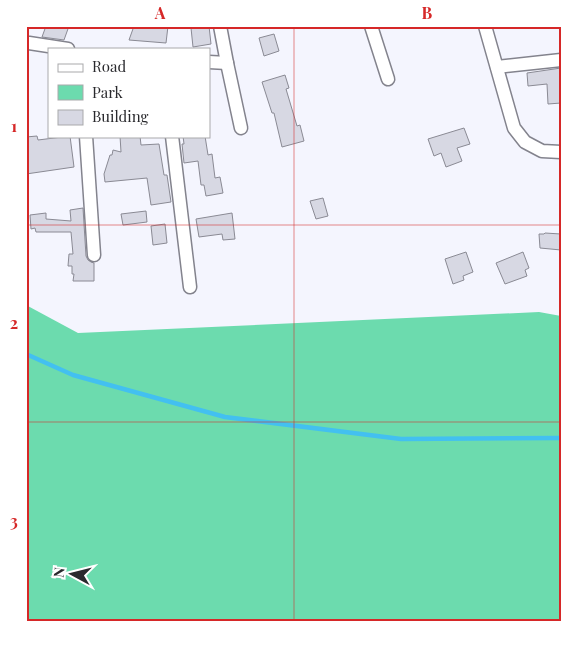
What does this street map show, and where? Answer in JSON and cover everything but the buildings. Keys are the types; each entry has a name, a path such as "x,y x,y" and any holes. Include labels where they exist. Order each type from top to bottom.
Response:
{"street":[{"path":"220,26 241,128"},
{"path":"371,26 388,79"},
{"path":"484,26 514,128 525,142 534,147 542,151 561,152"},
{"path":"26,44 28,42 62,48"},
{"path":"497,67 561,60"},
{"path":"210,62 227,63"},
{"path":"86,138 94,255"},
{"path":"172,138 190,287"}],"green space":[{"path":"26,305 78,333 539,312 561,316 561,621 26,621"}],"waterway":[{"path":"26,354 73,375 225,417 401,439 561,438"}]}
